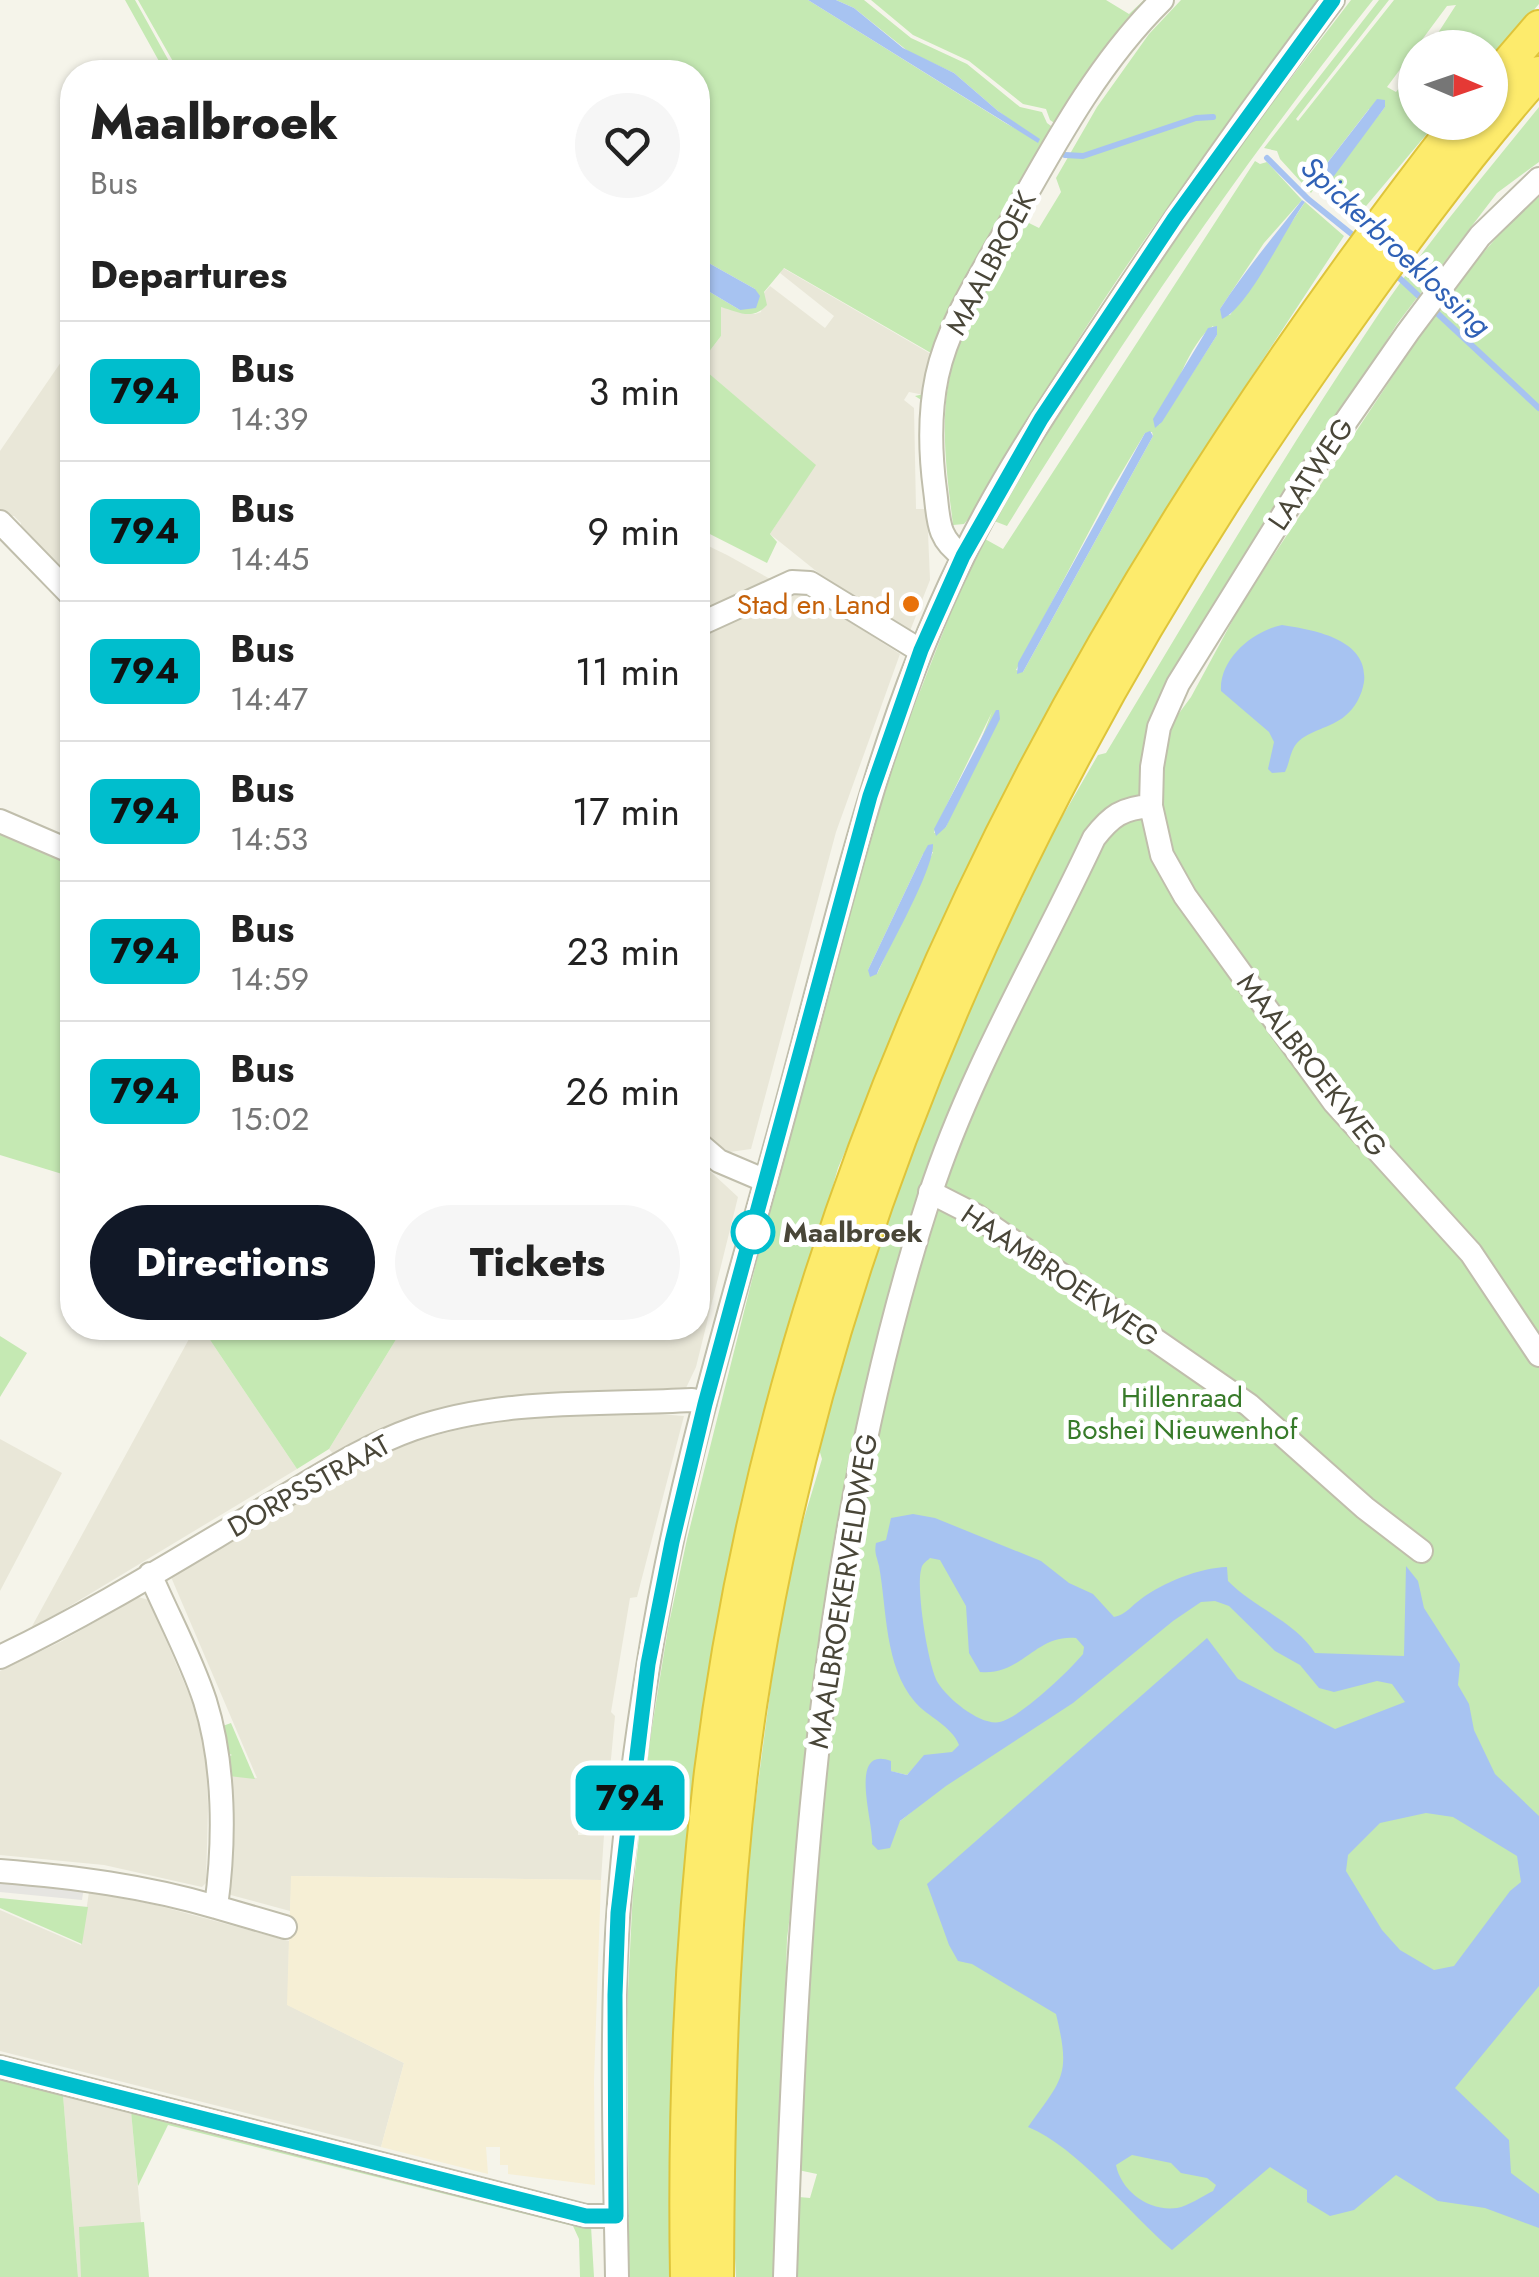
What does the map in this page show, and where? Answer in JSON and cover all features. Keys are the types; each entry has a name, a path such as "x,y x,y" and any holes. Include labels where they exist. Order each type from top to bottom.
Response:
{"highway":[{"path":"1508,63 1539,26"},
{"path":"1397,226 1539,73"},
{"path":"687,2277 692,1974 712,1771 748,1558 784,1406 826,1258 886,1090 968,900 1104,640 1204,477 1397,226 1447,140"},
{"path":"717,2277 721,1992 752,1693 798,1466 854,1272 892,1158 938,1040 1018,863 1130,656 1279,417 1352,287"}],"street":[{"name":"MAALBROEK","path":"963,556 941,535 933,474 932,406 942,358 970,293 1060,137 1126,35 1162,0"},
{"path":"618,2277 615,1995 620,1890 652,1646 705,1404 870,796 921,650 963,556 1041,419 1174,219 1332,0"},
{"name":"LAATWEG","path":"1151,806 1159,727 1178,684 1303,483 1408,332 1480,236 1539,179"},
{"path":"0,522 60,584"},
{"path":"710,620 792,582 810,583 921,650"},
{"name":"MAALBROEKERVELDWEG","path":"785,2277 791,2092 805,1876 825,1688 852,1496 898,1304 930,1192 976,1078 1094,838 1111,816 1128,808 1151,806"},
{"name":"MAALBROEKWEG","path":"1151,806 1162,855 1185,896 1334,1102 1472,1253 1539,1355"},
{"path":"0,821 60,847"},
{"path":"710,1154 766,1181"},
{"name":"HAAMBROEKWEG","path":"930,1192 975,1215 1249,1404 1364,1508 1422,1552"},
{"name":"DORPSSTRAAT","path":"0,1657 58,1629 354,1457 413,1429 489,1411 565,1404 692,1400 705,1404"},
{"path":"150,1574 204,1699 219,1759 220,1883 216,1907"},
{"path":"0,1871 108,1881 285,1927"},
{"path":"0,2067 586,2216 616,2216"}],"shaded area":[{"path":"783,268 931,354 924,395 909,392 904,400 914,408 916,509 927,509 930,580 910,631 856,603 770,534 815,465 710,374 710,350 721,336 721,307 761,312 764,293 770,286 825,328 834,316 780,273"},
{"path":"60,364 60,569 21,531 21,523 14,516 6,516 0,510 0,451"},
{"path":"710,547 727,555 772,580 710,609"},
{"path":"800,590 900,654 836,832 751,1149 730,1152 710,1140 710,627"},
{"path":"710,1171 738,1197 710,1310"},
{"path":"188,1340 210,1340 297,1469 30,1630"},
{"path":"396,1340 703,1340 686,1388 621,1393 334,1455 329,1449"},
{"path":"645,1413 684,1416 637,1597 630,1598 611,1712 615,1716 605,1823 578,1823 578,1835 604,1835 601,1880 292,1876 290,1911 227,1894 228,1776 257,1778 171,1577 354,1468 418,1440 519,1419"},
{"path":"0,1439 62,1473 0,1591"},
{"path":"138,1597 149,1600 191,1699 201,1733 208,1807 206,1883 202,1887 104,1865 0,1855 0,1671"},
{"path":"291,1876 601,1880 594,2080 595,2185 508,2174 508,2165 500,2165 500,2147 486,2147 488,2174 381,2147 404,2063 287,2005"},
{"path":"0,1877 84,1887 82,1900 0,1892"},
{"path":"89,1892 156,1905 289,1941 288,2005 404,2063 381,2147 0,2051 0,1910 81,1945"},
{"path":"0,2079 131,2110 146,2277 78,2277 63,2095"}],"green space":[{"path":"125,0 135,0 168,60 158,60"},
{"path":"138,0 808,0 1039,141 954,73 909,52 854,8 836,0 864,0 911,38 967,64 1020,107 1042,112 1047,123 1058,131 926,403 915,396 924,394 931,353 784,268 764,292 767,305 762,310 745,314 721,307 721,336 710,350 710,292 740,310 755,289 710,264 710,60 172,60"},
{"path":"871,0 1106,0 1129,14 1144,0 1153,0 1060,127 1050,120 1046,109 1023,104 969,61 913,35"},
{"path":"1181,0 1324,0 1126,266 972,515 964,524 953,525 945,409 963,333 1021,225 1029,223 1039,228 1061,192 1056,178 1097,107 1149,34"},
{"path":"1351,0 1373,0 1275,127 1182,258 1007,526 994,521 1052,413 1119,310 1262,110 1268,108"},
{"path":"1379,0 1389,0 1298,121 1394,0 1539,0 1508,39 1508,30 1440,30 1456,5 1447,6 1429,30 1398,30 1398,72 1387,87 1398,89 1398,140 1422,140 1356,218 1340,203 1328,180 1385,107 1369,109 1321,171 1311,193 1277,151 1264,148"},
{"name":"Hillenraad Boshei Nieuwenhof","path":"1539,107 1539,162 1497,193 1397,324 1166,690 1151,751 1191,697 1243,601 1417,340 1471,267 1516,215 1539,197 1539,2277 788,2277 799,2197 810,2198 817,2174 798,2170 817,1694 787,1939 776,2277 736,2277 730,2165 749,1852 782,1602 822,1459 810,1420 921,998 1022,899 1043,850 1098,755 1106,753 1344,366 1418,259","holes":["918,1763 921,1804 872,1844 890,1771 907,1775"]},
{"path":"1255,161 1267,162 1302,200 1264,243 1220,309 1230,315 1305,202 1344,236 1198,458 1037,730 950,907 838,1168 749,1484 674,2277 629,2277 627,2011 633,1890 650,1740 687,1539 770,1208 884,783 955,602 985,539 1003,549","holes":["1213,326 1217,335 1159,425 1189,357","1152,432 1153,436 1023,672 1016,670 1145,433","992,712 946,827 934,833","933,852 877,974 868,970 923,854"]},
{"path":"710,374 816,465 770,534 777,542 767,563 710,534"},
{"path":"0,830 60,857 60,1173 0,1155"},
{"path":"0,1336 27,1353 0,1397"},
{"path":"210,1340 396,1340 329,1449 297,1469"},
{"path":"231,1723 255,1779 228,1776 227,1757 232,1755 227,1753 220,1727"},
{"path":"0,1898 88,1907 82,1944 0,1908"},
{"path":"0,2079 63,2095 78,2277 0,2277"},
{"path":"131,2111 591,2226 594,2277 580,2277 579,2239 573,2226 168,2125 138,2186"},
{"path":"144,2222 149,2277 81,2277 79,2227"}],"water":[{"path":"808,0 836,0 854,8 903,48 954,73 998,111 1040,139 1038,143"},
{"path":"1377,99 1385,100 1385,107 1334,176 1321,178 1325,166"},
{"path":"1302,200 1305,202 1255,284 1222,319 1220,309 1230,294"},
{"path":"710,264 755,289 760,296 756,308 740,310 710,292"},
{"path":"1217,326 1217,335 1155,428 1153,419 1208,328"},
{"path":"1150,431 1153,436 1023,672 1017,674 1018,663 1145,433"},
{"path":"1282,625 1323,634 1349,646 1363,667 1364,682 1349,713 1302,739 1293,749 1285,772 1272,773 1268,769 1274,742 1269,732 1221,691 1226,668 1240,648 1260,633"},
{"path":"996,710 1000,719 946,827 936,836 934,829"},
{"path":"933,844 910,909 877,974 870,977 868,970 923,854"},
{"path":"913,1514 935,1518 1041,1561 1069,1583 1093,1594 1114,1617 1171,1582 1227,1567 1228,1581 1297,1632 1315,1653 1404,1656 1406,1566 1418,1581 1424,1608 1460,1664 1458,1685 1495,1774 1539,1816 1539,1986 1455,2088 1509,2140 1511,2173 1539,2194 1539,2228 1485,2208 1438,2201 1396,2175 1354,2210 1330,2216 1307,2202 1307,2190 1270,2167 1172,2250 1084,2165 1028,2127 1061,2075 1063,2051 1056,2014 972,1964 958,1961 927,1884 1207,1638 1238,1679 1335,1729 1405,1702 1392,1684 1377,1681 1334,1692 1319,1688 1300,1665 1275,1651 1229,1606 1201,1602 1073,1703 900,1821 890,1848 878,1850 872,1844 866,1788 870,1764 878,1759 891,1761 891,1771 907,1775 924,1755 952,1752 959,1745 951,1732 915,1702 897,1672 875,1550 876,1543 886,1540 891,1518","holes":["930,1558 940,1560 966,1606 969,1653 980,1672 1007,1668 1062,1638 1076,1638 1084,1647 1083,1654 1044,1692 1009,1718 992,1722 966,1710 938,1683 930,1661 920,1579 922,1566","1426,1813 1453,1817 1517,1856 1521,1882 1454,1966 1434,1970 1400,1950 1382,1930 1346,1871 1348,1855 1380,1823","1132,2155 1171,2163 1181,2173 1207,2178 1216,2185 1213,2191 1181,2207 1156,2207 1130,2191 1116,2165"]}],"waterway":[{"name":"Spickerbroeklossing","path":"1065,155 1083,156 1196,118 1213,117"},
{"name":"Spickerbroeklossing","path":"1267,158 1308,199 1359,240"},
{"name":"Spickerbroeklossing","path":"1394,273 1539,408"}],"bus line":[{"name":"794","path":"0,2067 586,2216 616,2216 618,1913 648,1664 705,1404 870,796 921,650 963,556 1041,419 1174,219 1333,0"}],"place":[{"name":"Stad en Land","path":"911,604"},
{"name":"Maalbroek","path":"753,1232"}]}
